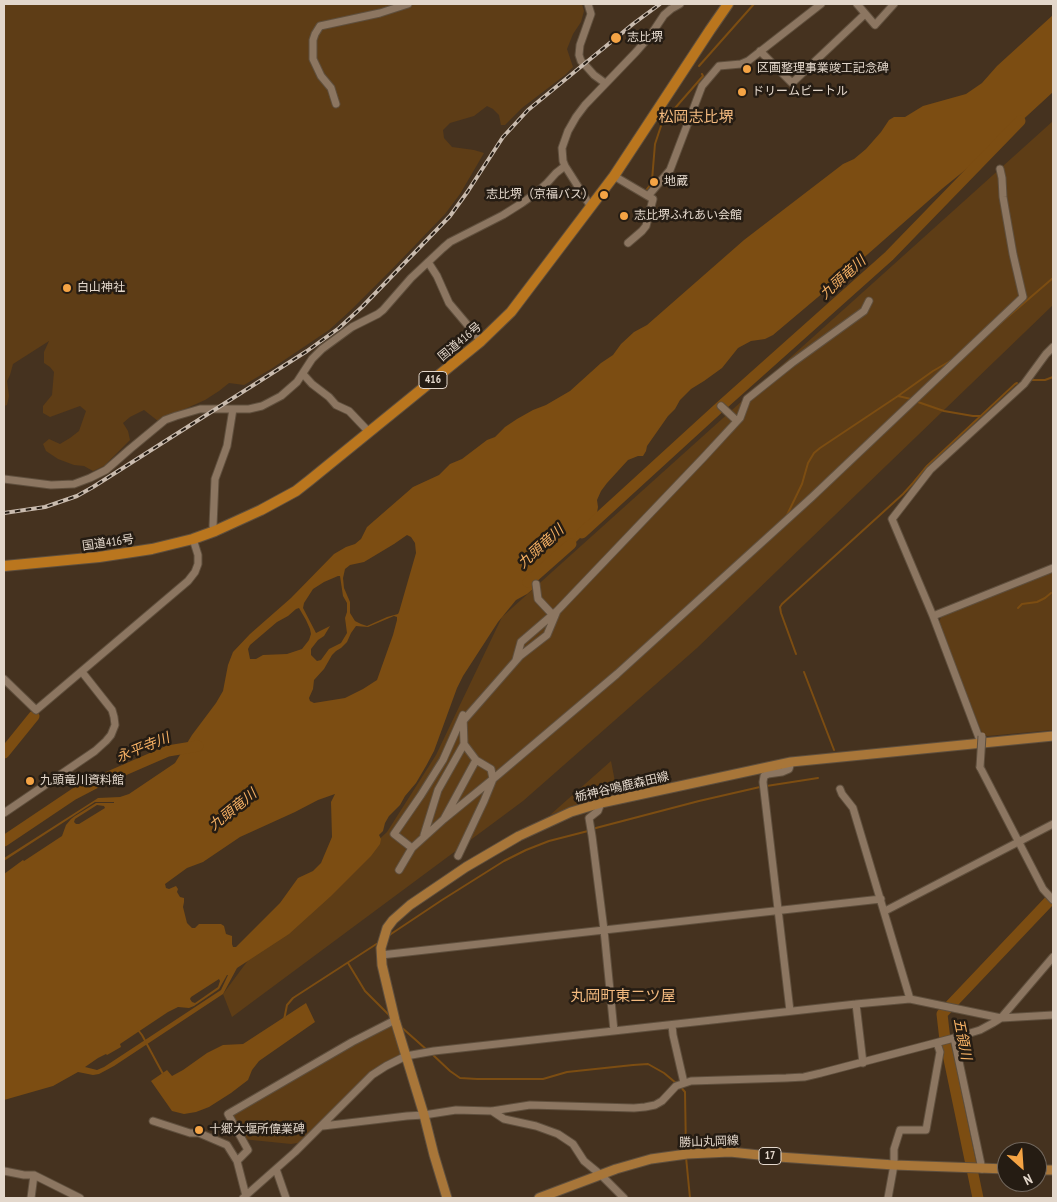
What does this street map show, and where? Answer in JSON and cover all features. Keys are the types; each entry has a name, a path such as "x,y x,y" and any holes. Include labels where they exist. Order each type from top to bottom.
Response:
{"highway":[{"name":"国道416号","path":"4,566 115,555 152,549 193,539 215,532 262,510 310,480 481,341 504,320 614,176 728,4"}],"main road":[{"name":"栃神谷鳴鹿森田線","path":"447,1198 384,978 381,952 387,928 410,905 494,850 519,836 554,819 601,803 790,762 981,739 1053,736"},
{"name":"勝山丸岡線","path":"539,1198 650,1159 687,1154 730,1152 894,1166 997,1169"}],"street":[{"path":"336,104 331,88 321,76 313,59 312,40 320,26 380,13 408,4"},
{"path":"588,4 591,14 580,45 580,55 582,61 594,75 605,83"},
{"path":"591,207 563,161 562,148 568,131 585,105 642,46 664,15 671,8 680,4"},
{"path":"648,196 670,170 702,86 719,66 741,64 748,60 821,4"},
{"path":"857,4 875,25 894,4"},
{"path":"760,51 792,83 865,14"},
{"path":"4,479 50,485 74,484 106,470 165,420 200,409 249,409 273,401 291,388 303,374 312,359 322,349 352,327 383,310 411,278 450,242 503,215 536,193 565,166"},
{"path":"399,870 412,848 423,837 617,674 805,503 1023,297 1013,254 1000,169"},
{"path":"614,176 653,199 646,226 628,244"},
{"path":"428,262 438,276 449,303 481,341"},
{"path":"516,660 521,642 554,612 704,457 740,418 747,399 792,363 864,311 868,301"},
{"path":"1051,898 1043,889 980,767 981,739 892,518 930,470 1024,384 1053,347"},
{"path":"303,374 336,405 349,411 369,432"},
{"path":"722,406 737,421"},
{"path":"215,532 213,526 215,479 227,446 233,410"},
{"path":"4,679 36,710 188,581 198,564 198,555 193,539"},
{"path":"932,616 1053,568"},
{"path":"536,584 538,599 554,612"},
{"path":"463,721 516,660 547,635 554,612"},
{"path":"4,813 95,751 112,735 115,725 112,710 82,672"},
{"path":"412,848 394,834 443,760 463,715 464,744 438,790 423,837"},
{"path":"458,856 493,779 491,768 476,760 464,744"},
{"path":"444,818 476,760"},
{"path":"790,762 789,769 768,774 764,776 763,782 790,1011"},
{"path":"840,789 853,808 910,999"},
{"path":"601,803 598,811 589,818 589,825 604,930 614,1031"},
{"path":"885,911 1053,824"},
{"path":"381,952 604,930 880,899"},
{"path":"323,1126 456,1110 492,1111 530,1105 645,1107 655,1105 662,1101 676,1086 691,1081 762,1080 804,1077 938,1043 980,1030 1001,1018 1052,959"},
{"path":"245,1197 323,1126 372,1076 386,1066 406,1056 434,1051 910,999 1001,1018 1053,1015"},
{"path":"856,1004 863,1063"},
{"path":"237,1161 248,1150 228,1114 352,1042 395,1020"},
{"path":"672,1025 684,1083"},
{"path":"954,1038 982,1169"},
{"path":"888,1198 894,1166 894,1149 900,1130 926,1130 940,1052 938,1043"},
{"path":"492,1111 504,1119 536,1126 558,1134 573,1144 584,1161 624,1198"},
{"path":"153,1121 190,1133 200,1134 228,1146 237,1161 245,1197"},
{"path":"276,1168 286,1198"},
{"path":"4,1170 34,1175 80,1198"},
{"path":"31,1198 34,1175"}],"shaded area":[{"path":"4,4 582,4 584,11 581,22 573,34 567,49 573,67 565,75 522,108 505,125 501,125 499,115 487,106 474,116 450,123 443,130 444,138 452,147 484,153 460,194 445,214 351,310 329,330 244,385 229,383 205,400 158,421 144,410 130,417 123,423 128,431 130,440 104,466 93,471 84,466 74,465 58,459 46,451 43,444 49,439 60,444 70,438 79,431 86,411 80,406 50,417 43,413 43,406 52,395 54,372 44,363 44,352 49,341 13,364 7,381 9,396 7,405 4,406"},
{"path":"1053,121 1053,305 697,648 523,801 232,1017 223,994 249,959 387,832 436,755 502,617"},
{"path":"1053,572 1053,730 987,736 982,733 939,622 942,615"},
{"path":"611,761 617,792 550,815"},
{"path":"395,1020 406,1056 386,1066 304,1142 291,1144 242,1139 228,1114"}],"water":[{"path":"1053,15 1053,92 991,149 773,335 765,339 751,341 738,348 722,368 691,389 668,416 647,446 643,456 628,460 607,483 597,500 596,519 589,529 565,553 547,561 541,569 533,589 516,600 498,622 463,676 434,751 416,783 400,805 389,816 383,831 379,835 381,839 380,844 371,856 289,934 237,968 223,994 99,1074 93,1075 78,1072 53,1086 4,1100 4,874 62,836 66,825 75,816 96,803 114,802 95,802 4,861 4,858 98,798 120,797 129,794 175,763 223,691 228,665 233,652 250,634 291,598 334,554 361,539 367,527 413,487 439,475 450,464 462,459 487,440 495,437 517,419 570,391 601,363 613,355 621,344 634,332 647,325 744,240 843,164 854,159 866,149 889,120 894,117 905,117 923,106 966,94 982,83 997,66","holes":["407,535 415,543 416,553 398,614 367,626 355,621 350,613 350,602 344,588 343,578 345,569 350,565 364,562","340,576 343,596 347,603 345,618 347,633 341,643 329,649 321,660 317,661 311,655 311,649 324,636 330,626 316,633 303,608 313,589 324,582","299,608 310,629 309,640 302,649 287,654 263,655 256,659 250,659 248,649 250,645 277,622","394,616 397,617 393,635 377,680 345,698 314,703 310,701 309,698 314,680 324,669 332,655 347,642 356,626 368,627","335,794 331,802 332,837 321,863 313,871 298,878 280,903 236,947 233,947 232,936 226,934 224,926 221,924 199,924 192,928 187,923 183,907 184,898 180,897 176,886 169,889 166,888 165,884 187,868 203,862 240,837 318,800","97,805 104,806 105,808 79,824 74,822 75,819","228,975 221,990 104,1067 97,1070 85,1067 98,1058 121,1047 120,1044 168,1012 178,1007 189,1008 219,989","219,979 218,987 195,1003 190,999 191,997"]},
{"path":"306,1003 315,1022 259,1061 252,1070 248,1080 209,1107 184,1114 172,1111 151,1081 167,1070 172,1076 223,1045 243,1044"}],"waterway":[{"path":"699,66 754,4"},
{"path":"647,189 652,180 655,144 662,123 703,76 702,74"},
{"name":"九頭竜川","path":"582,533 889,256 1020,121"},
{"path":"996,327 1053,278"},
{"path":"787,515 802,484 808,463 814,453 952,360"},
{"path":"1030,380 1045,380 1053,377"},
{"path":"796,654 781,613 780,607 782,604 903,494 927,466 1017,383"},
{"path":"898,396 911,399"},
{"path":"915,401 944,411 981,416"},
{"name":"九頭竜川","path":"528,582 571,544"},
{"path":"1018,608 1022,604 1037,602 1051,593"},
{"path":"804,672 834,750"},
{"path":"4,753 34,716"},
{"name":"永平寺川","path":"4,841 74,794 99,781 168,751 198,746"},
{"path":"592,829 760,787 818,778"},
{"path":"388,936 504,861 549,841 588,831"},
{"name":"五領川","path":"978,1198 945,1040 942,1014 1053,897"},
{"path":"284,1020 287,1005 293,998 378,943"},
{"path":"348,963 365,991 390,1016"},
{"path":"400,1026 427,1050"},
{"path":"138,1030 163,1074"},
{"path":"432,1054 460,1078 543,1079 567,1072 648,1064 664,1073 676,1083"},
{"path":"680,1086 685,1092 686,1152"},
{"path":"686,1157 690,1198"}],"railway":[{"path":"4,513 45,507 77,496 307,351 339,328 362,307 450,216 503,137 528,110 660,4"}],"place":[{"name":"志比堺","path":"616,38"},
{"name":"区画整理事業竣工記念碑","path":"747,69"},
{"name":"ドリームビートル","path":"742,92"},
{"name":"地蔵","path":"654,182"},
{"name":"志比堺（京福バス）","path":"604,195"},
{"name":"志比堺ふれあい会館","path":"624,216"},
{"name":"白山神社","path":"67,288"},
{"name":"九頭竜川資料館","path":"30,781"},
{"name":"十郷大堰所偉業碑","path":"199,1130"}],"district":[{"name":"松岡志比堺","path":"696,118"},
{"name":"丸岡町東二ツ屋","path":"623,997"}]}
